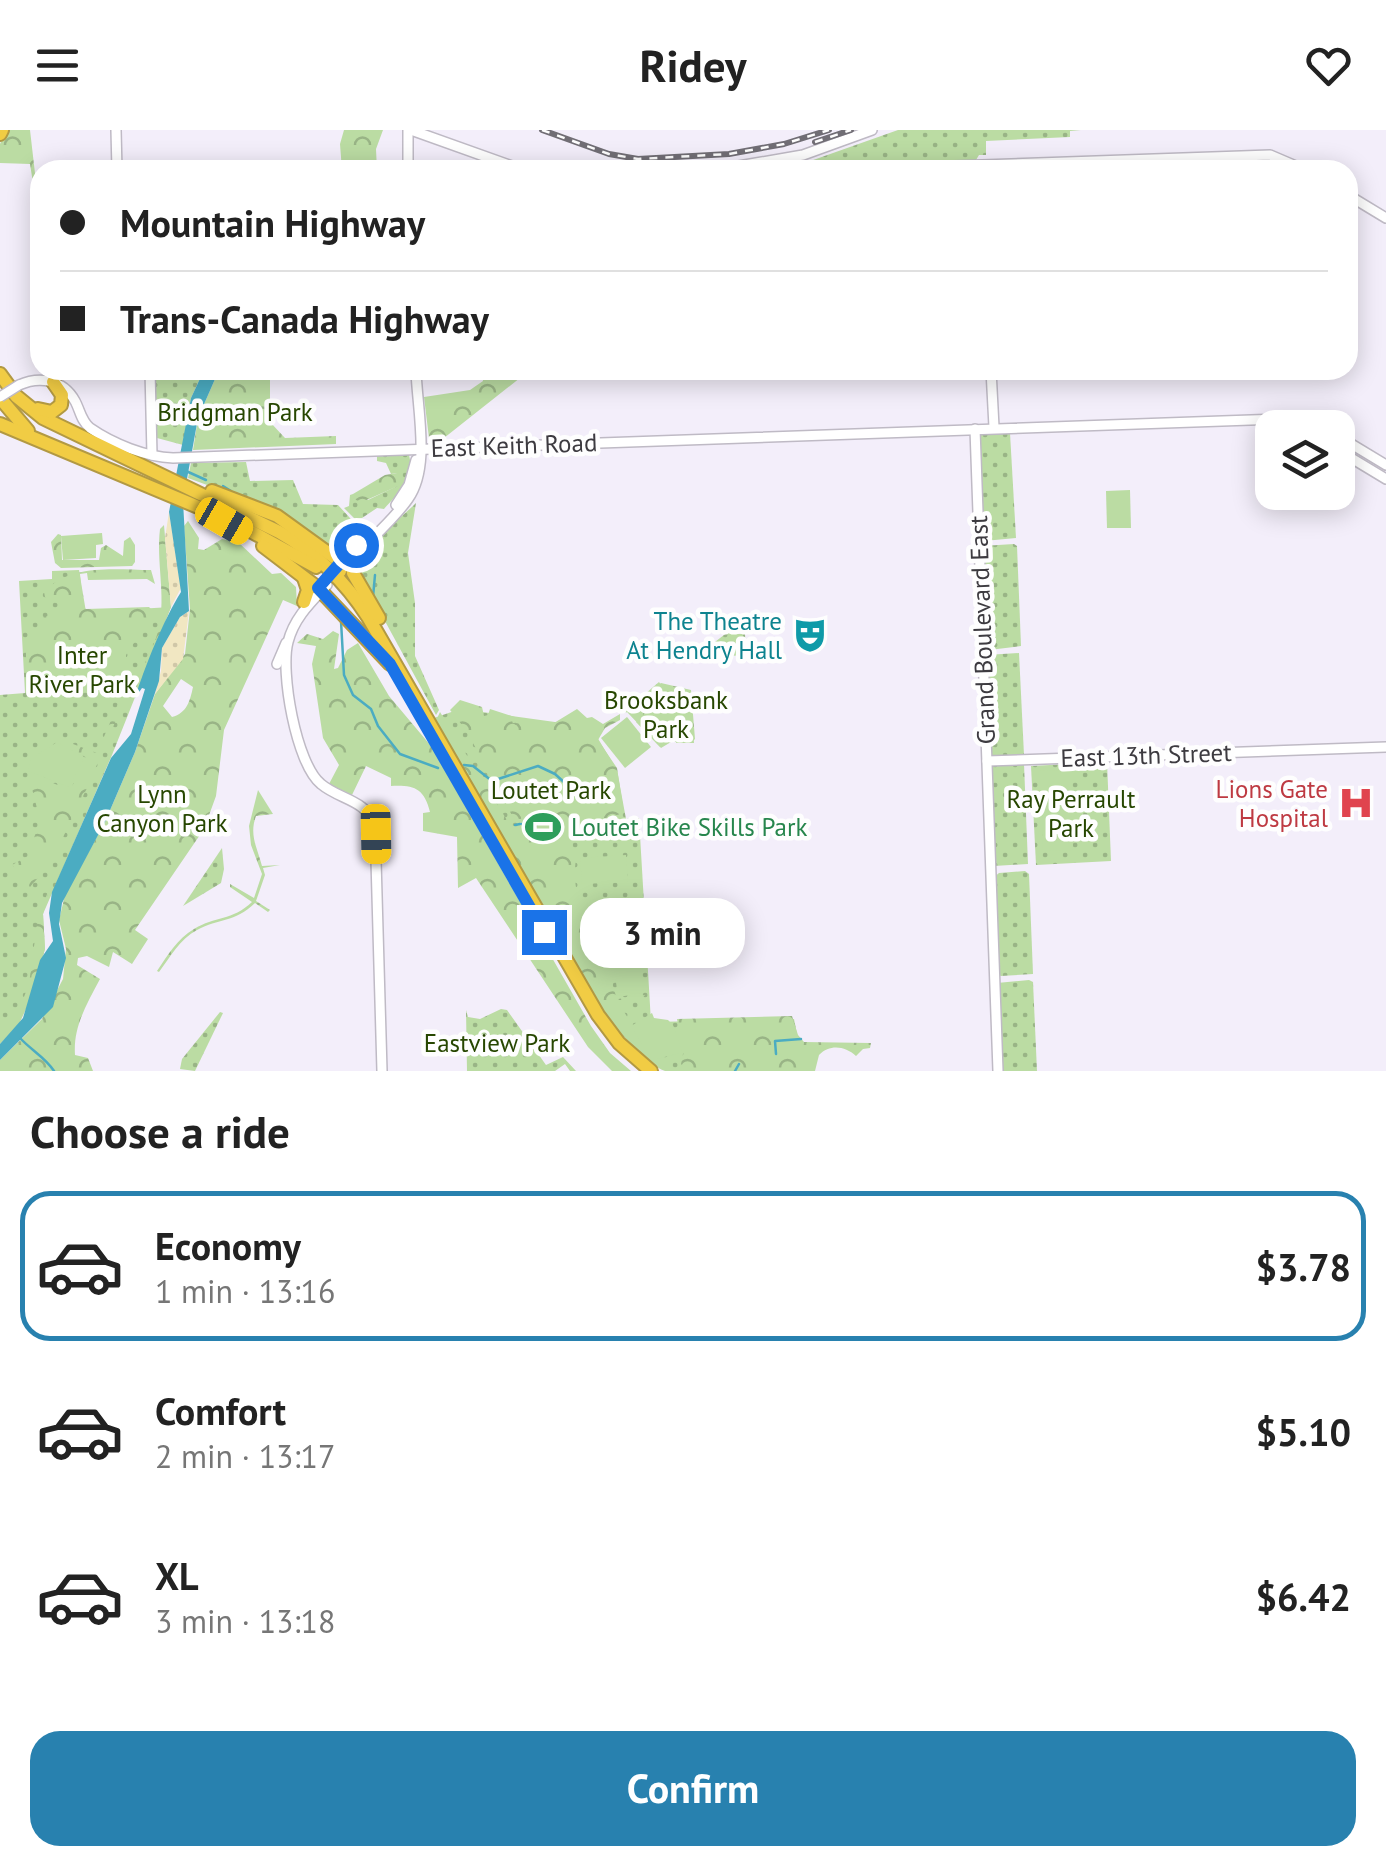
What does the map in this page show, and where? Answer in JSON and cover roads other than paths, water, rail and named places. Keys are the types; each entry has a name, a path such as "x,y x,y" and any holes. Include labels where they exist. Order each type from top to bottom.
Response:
{"highway":[{"path":"0,365 19,394 45,412 55,411 62,403 61,392 53,382"},
{"path":"0,374 28,408 202,500 290,538 347,587 368,616 598,1015 619,1043 651,1071"},
{"path":"0,382 33,416 92,439"},
{"path":"0,395 19,424 51,446"},
{"path":"0,424 51,446 166,482 202,500 316,567 351,600 594,1018 615,1046 642,1071"},
{"path":"202,500 277,516 343,560 418,688 465,785"},
{"path":"202,500 322,586 390,664"},
{"path":"303,576 308,588 305,606 322,600 334,603"}],"main road":[{"path":"116,130 117,160"},
{"path":"408,160 410,130 495,160"},
{"path":"782,160 872,130"},
{"path":"788,160 884,130"},
{"path":"1160,160 1270,155 1281,160"},
{"path":"1358,201 1386,218"},
{"path":"0,395 30,377"},
{"path":"61,380 74,392 92,439"},
{"path":"150,380 152,455"},
{"path":"276,664 305,606 403,496 412,478 419,448 416,380"},
{"name":"Grand Boulevard East","path":"991,380 986,431 987,761 998,1071"},
{"path":"18,383 53,382 68,392 92,439"},
{"name":"East Keith Road","path":"92,439 173,458 1255,421"},
{"path":"1355,446 1386,465"},
{"path":"1355,460 1386,479"},
{"path":"288,641 287,668 301,754 317,780 361,804 375,825 382,1071"},
{"name":"East 13th Street","path":"987,761 1386,747"}],"water":[{"path":"199,380 215,380 198,418 183,501 189,611 180,617 162,648 159,681 135,752 105,822 62,903 59,924 66,958 53,1007 0,1060 0,1044 23,1018 40,960 53,941 49,913 52,892 111,758 131,734 145,689 135,698 139,685 181,592 169,512 191,398"}],"waterway":[{"path":"186,471 206,480"},
{"path":"223,486 231,491"},
{"path":"373,597 375,575"},
{"path":"341,621 344,675 353,695 371,709 378,726 400,754 438,768"},
{"path":"464,765 473,766 492,781 538,766 566,784 594,791 602,802"},
{"path":"515,825 520,824"},
{"path":"522,824 532,826"},
{"path":"20,1038 54,1071"},
{"path":"776,1054 775,1041 801,1039"},
{"path":"735,1071 739,1064"}],"railway":[{"path":"542,130 609,154 638,159 729,154 784,144 829,130"},
{"path":"815,142 851,130"}],"place":[{"name":"The Theatre At Hendry Hall","path":"810,635"},
{"name":"Lions Gate Hospital","path":"1356,803"},
{"name":"Loutet Bike Skills Park","path":"543,827"}],"park label":[{"name":"Bridgman Park","path":"235,412"},
{"name":"Inter River Park","path":"82,670"},
{"name":"Brooksbank Park","path":"666,714"},
{"name":"Loutet Park","path":"551,790"},
{"name":"Lynn Canyon Park","path":"162,808"},
{"name":"Ray Perrault Park","path":"1071,814"},
{"name":"Eastview Park","path":"497,1043"}]}
